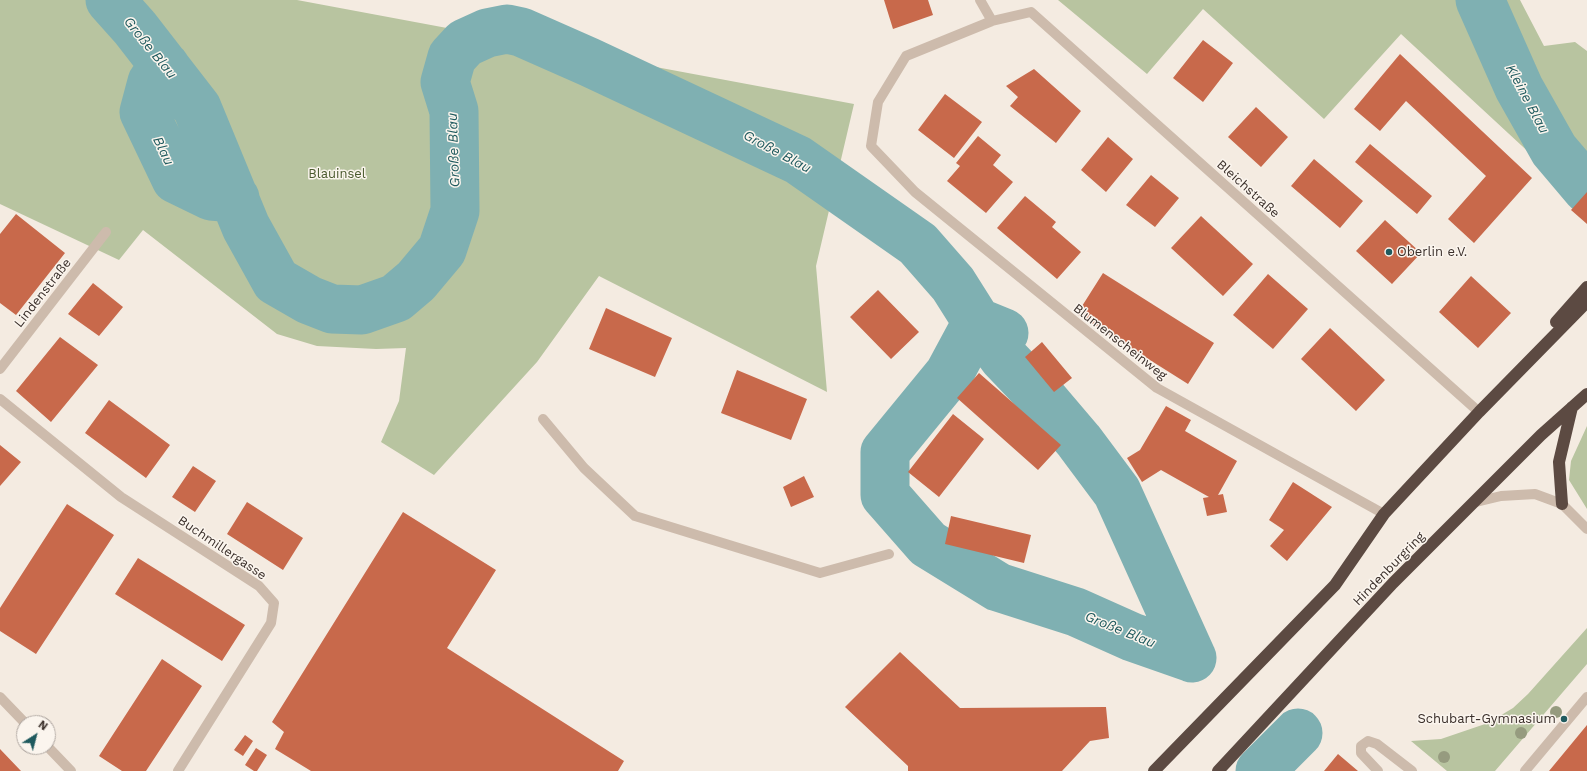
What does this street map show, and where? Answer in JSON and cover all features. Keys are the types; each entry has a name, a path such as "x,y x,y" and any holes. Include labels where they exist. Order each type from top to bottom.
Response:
{"highway":[{"path":"1479,412 1587,287"},
{"path":"1154,771 1335,585 1384,514 1479,412 1587,302"},
{"name":"Hindenburgring","path":"1218,771 1393,583 1476,502 1541,435 1587,394"},
{"path":"1562,504 1559,462 1572,407"}],"street":[{"path":"980,0 992,21"},
{"name":"Bleichstraße","path":"871,146 878,102 906,56 992,21 1031,12 1479,412"},
{"name":"Blumenscheinweg","path":"871,146 915,192 1157,388 1384,514"},
{"name":"Lindenstraße","path":"0,369 106,232"},
{"name":"Buchmillergasse","path":"0,399 121,497 259,586 274,603 270,623 178,771"},
{"path":"543,419 584,468 635,516 820,573 889,554"},
{"path":"1476,502 1501,496 1535,494 1562,504 1587,529"},
{"path":"1525,771 1587,698"},
{"path":"1,701 16,715"},
{"path":"1378,771 1361,753 1361,746 1368,741 1377,744 1412,771"},
{"path":"56,755 71,771"}],"green space":[{"name":"Blauinsel","path":"0,0 297,0 854,104 816,266 827,392 599,276 537,362 434,475 381,442 399,401 406,348 376,349 317,346 277,334 143,230 119,260 0,204"},
{"path":"1058,0 1520,0 1544,46 1575,42 1587,51 1587,183 1575,195 1401,34 1324,119 1203,9 1147,74"},
{"path":"1587,426 1587,509 1569,480 1571,461"},
{"path":"1587,628 1587,664 1495,771 1447,771 1411,741 1441,739 1488,723 1513,708 1528,694"}],"building":[{"path":"884,0 928,0 933,15 893,29"},
{"path":"1203,40 1233,63 1203,102 1173,78"},
{"path":"1400,54 1532,178 1474,243 1448,219 1486,176 1406,101 1380,131 1354,109"},
{"path":"1034,69 1081,111 1056,143 1010,106 1018,97 1006,86"},
{"path":"945,94 982,122 954,158 918,130"},
{"path":"1256,107 1288,137 1261,167 1228,137"},
{"path":"978,136 1001,155 993,165 1013,182 986,213 947,181 960,166 956,163"},
{"path":"1108,137 1133,159 1106,192 1081,170"},
{"path":"1370,144 1432,196 1417,214 1355,162"},
{"path":"1314,159 1363,201 1340,228 1291,186"},
{"path":"1151,175 1179,198 1155,227 1126,205"},
{"path":"1587,192 1587,224 1571,210"},
{"path":"1025,196 1056,222 1052,227 1081,252 1057,279 997,228"},
{"path":"16,214 65,253 16,315 0,303 0,234"},
{"path":"1201,216 1253,264 1223,296 1171,248"},
{"name":"Oberlin e.V.","path":"1385,220 1421,253 1392,284 1356,251"},
{"path":"1103,273 1214,343 1188,384 1077,314"},
{"path":"1268,274 1308,309 1273,349 1233,315"},
{"path":"1471,276 1511,313 1478,348 1439,312"},
{"path":"93,283 123,307 99,336 68,314"},
{"path":"878,290 919,332 891,359 850,317"},
{"path":"606,308 672,338 655,377 589,349"},
{"path":"1330,328 1385,380 1356,411 1301,359"},
{"path":"60,337 98,365 51,422 16,391"},
{"path":"1042,342 1072,378 1054,392 1025,357"},
{"path":"737,370 807,399 791,440 721,413"},
{"path":"979,373 1061,445 1038,470 957,398"},
{"path":"109,400 170,445 146,478 85,433"},
{"path":"1166,406 1191,420 1185,431 1237,461 1218,495 1223,494 1227,512 1207,516 1203,498 1209,497 1161,470 1142,482 1127,458 1140,450"},
{"path":"953,414 984,439 939,497 908,472"},
{"path":"0,445 21,462 0,486"},
{"path":"193,466 216,481 195,512 172,497"},
{"path":"804,476 814,497 791,507 783,487"},
{"path":"1293,482 1332,507 1287,561 1270,546 1284,530 1269,520"},
{"path":"247,502 303,538 283,570 227,534"},
{"path":"67,504 114,535 36,654 0,631 0,608"},
{"path":"403,512 496,570 447,648 624,761 618,771 311,771 275,749 284,732 272,722"},
{"path":"951,516 1031,535 1024,563 945,544"},
{"path":"138,558 245,625 222,661 115,594"},
{"path":"900,652 960,708 1106,707 1109,738 1090,741 1062,771 908,771 908,766 845,707"},
{"path":"162,659 202,686 146,771 122,771 99,756"},
{"path":"1587,725 1587,771 1549,771"},
{"path":"245,735 253,741 243,756 234,750"},
{"path":"256,748 267,755 257,771 254,771 245,765"},
{"path":"0,749 21,771 0,771"},
{"path":"1338,754 1358,771 1324,771"}],"waterway":[{"name":"Große Blau","path":"110,0 135,28 197,108 246,227 276,281 309,300 332,309 362,310 396,298 416,281 442,250 455,211 454,111 445,82 452,57 465,43 487,33 507,29 521,32 589,62 798,160 918,244 953,284 977,322 1003,357 1045,401 1079,441 1117,492 1192,658"},
{"name":"Kleine Blau","path":"1480,0 1519,88 1554,150 1587,189"},
{"name":"Blau","path":"165,66 152,82 144,112 176,179 211,196 235,198"},
{"name":"Große Blau","path":"1004,333 977,322 949,374 885,452 885,495 928,544 998,587 1076,612 1132,637 1192,658"},
{"name":"Große Blau","path":"1260,771 1298,733"}],"place":[{"name":"Oberlin e.V.","path":"1389,252"},
{"name":"Schubart-Gymnasium","path":"1564,719"}]}
